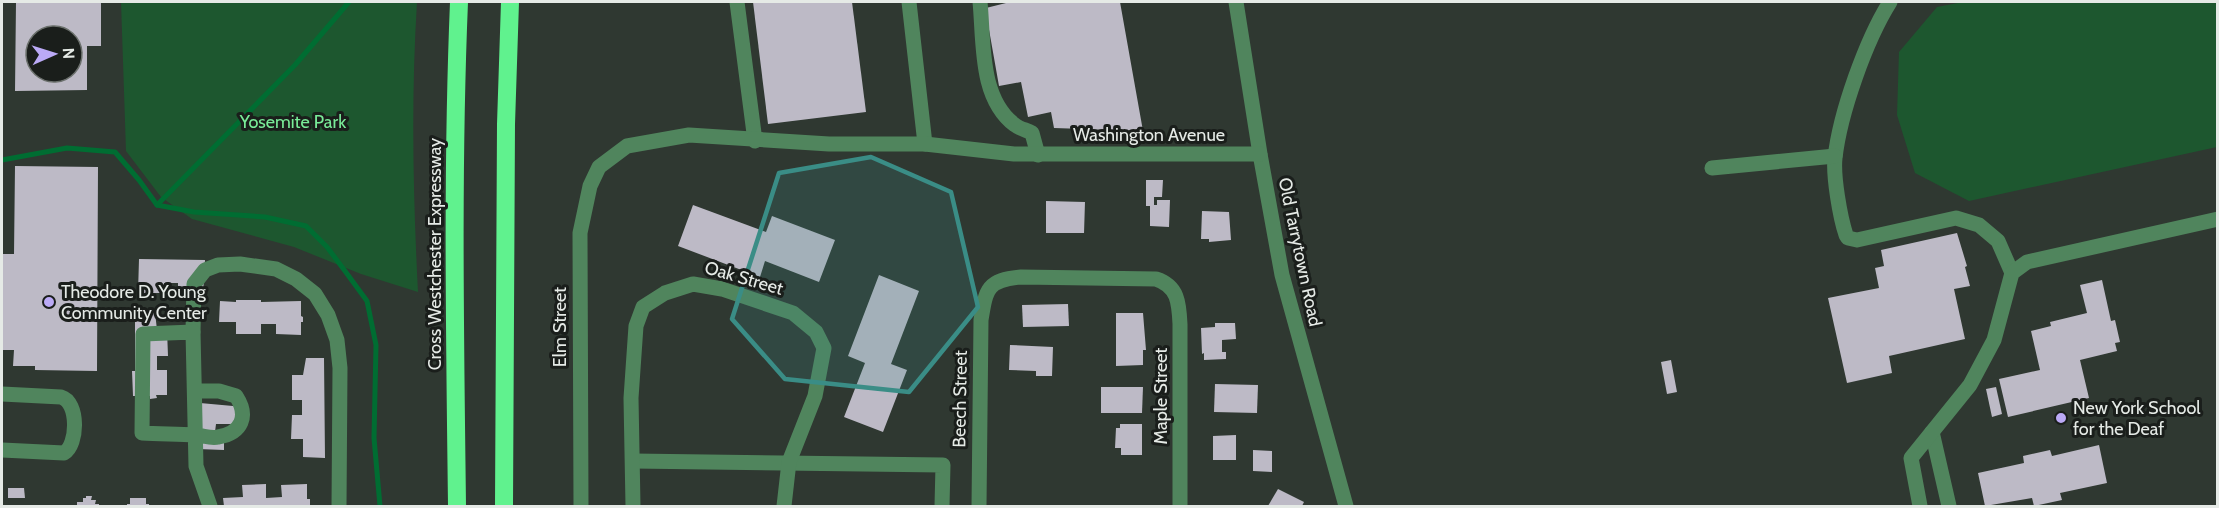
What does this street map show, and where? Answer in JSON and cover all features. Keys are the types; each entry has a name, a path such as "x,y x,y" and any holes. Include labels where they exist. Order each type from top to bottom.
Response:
{"highway":[{"name":"Cross Westchester Expressway","path":"457,507 454,278 459,2"},
{"path":"504,507 506,124 510,2"}],"street":[{"path":"737,2 755,141"},
{"path":"909,2 926,144"},
{"path":"980,2 991,92 1000,108 1016,126 1032,133 1038,155"},
{"name":"Old Tarrytown Road","path":"1236,2 1282,275 1346,507"},
{"path":"1890,2 1849,95 1835,156 1834,171 1844,231 1848,238 1857,240 1956,218 1979,225 1998,241 2012,273 1994,340 1970,385 1911,458 1920,507"},
{"name":"Washington Avenue","path":"611,157 627,146 689,135 829,144 926,144 1038,155 1260,154"},
{"path":"1712,168 1835,156"},
{"name":"Elm Street","path":"581,507 580,233 590,186 599,167 611,157"},
{"path":"2012,273 2027,262 2217,219"},
{"path":"210,507 196,466 194,284 205,270 218,265 240,264 276,268 296,279 315,294 328,315 337,340 340,368 339,507"},
{"name":"Maple Street","path":"986,293 992,284 1005,279 1021,277 1156,279 1172,288 1178,297 1180,324 1180,507"},
{"name":"Oak Street","path":"633,507 631,398 636,326 642,307 665,293 693,284 722,289 793,313 816,332 824,348 815,396 789,462 784,507"},
{"name":"Beech Street","path":"979,507 981,320 986,293"},
{"path":"193,332 143,334 142,433 216,438 234,432 243,420 242,406 236,396 219,391 195,391"},
{"path":"2,394 66,398 72,406 73,437 71,448 64,453 2,450"},
{"path":"1932,432 1949,507"},
{"path":"633,462 943,465 942,507"}],"highlighted area":[{"path":"871,157 951,192 978,307 909,392 785,379 732,319 779,173"}],"green space":[{"name":"Yosemite Park","path":"121,2 417,2 413,147 418,292 361,274 294,247 192,219 161,197 126,151"},
{"path":"1963,2 2217,2 2217,147 1969,201 1915,173 1897,115 1899,52 1937,7"}],"building":[{"path":"16,2 101,2 101,46 87,46 87,90 15,91"},
{"path":"753,2 852,2 866,112 768,124"},
{"path":"1010,2 1120,2 1143,131 1054,128 1051,112 1028,117 1021,82 999,86 988,24 982,9"},
{"name":"Theodore D. Young Community Center","path":"15,166 98,167 97,371 35,370 35,366 13,366 14,350 2,350 2,254 14,254"},
{"path":"1146,180 1163,180 1162,197 1154,197 1154,205 1157,205 1157,200 1170,200 1169,227 1150,226 1150,206 1146,206"},
{"path":"1046,201 1085,202 1084,233 1046,233"},
{"path":"693,205 766,232 772,216 835,240 819,282 765,261 760,277 678,246"},
{"path":"1202,211 1229,212 1231,240 1209,242 1209,239 1201,239"},
{"path":"1957,233 1967,266 1965,267 1970,286 1954,289 1965,339 1889,356 1892,373 1847,383 1828,298 1879,288 1875,268 1884,266 1881,250"},
{"path":"139,259 205,260 203,294 178,293 178,283 164,283 164,293 138,293"},
{"path":"879,275 919,291 891,364 907,370 883,432 844,417 865,363 848,356"},
{"path":"2102,280 2111,321 2115,320 2120,342 2115,343 2117,351 2080,360 2089,398 2008,417 1999,379 2040,370 2031,331 2051,326 2050,322 2087,313 2080,285"},
{"path":"236,300 301,301 303,322 301,322 301,335 276,334 276,324 261,324 261,334 236,334 236,322 219,322 220,301 236,302"},
{"path":"1068,304 1069,326 1023,327 1022,305"},
{"path":"135,312 155,312 157,330 167,330 168,356 157,356 157,370 167,370 167,395 156,395 157,398 150,399 150,396 133,396"},
{"path":"1116,313 1143,313 1146,350 1143,350 1143,365 1116,366"},
{"path":"1215,323 1235,323 1236,339 1222,340 1222,352 1226,352 1226,359 1204,360 1201,328 1215,327"},
{"path":"1010,345 1053,347 1052,376 1036,376 1036,371 1009,370"},
{"path":"306,358 324,358 325,458 303,457 303,439 291,439 292,415 302,415 302,400 292,400 292,375 303,375"},
{"path":"1671,360 1677,392 1667,394 1661,362"},
{"path":"1215,384 1258,385 1257,413 1214,412"},
{"path":"1101,387 1143,387 1142,413 1101,413"},
{"path":"1996,387 2002,414 1992,417 1986,389"},
{"path":"200,403 233,406 239,403 234,424 216,424 215,432 224,432 224,450 198,449"},
{"path":"1120,424 1142,424 1142,455 1121,455 1121,448 1115,448 1116,428 1120,428"},
{"path":"1236,435 1236,460 1213,460 1213,436"},
{"path":"2099,445 2107,483 2060,493 2062,500 2034,506 2032,498 1985,506 1978,473 2024,463 2023,456 2050,450 2052,456"},
{"path":"1253,450 1272,451 1272,472 1253,471"},
{"path":"266,484 266,498 282,497 281,485 307,484 307,499 310,499 310,506 224,506 223,498 243,497 242,485"},
{"path":"8,488 24,488 25,498 8,498"},
{"path":"1278,489 1304,502 1302,506 1268,506"},
{"path":"86,496 92,496 91,500 96,500 95,504 99,506 77,506 77,502 83,502"},
{"path":"130,498 146,498 146,504 149,506 127,506 130,504"}],"waterway":[{"path":"157,205 295,65 349,2"},
{"path":"2,160 67,148 115,152 157,205 194,212 265,217 306,226 327,247 367,301 376,345 374,438 380,506"}],"place":[{"name":"Theodore D. Young Community Center","path":"49,302"},
{"name":"New York School for the Deaf","path":"2061,418"}]}
